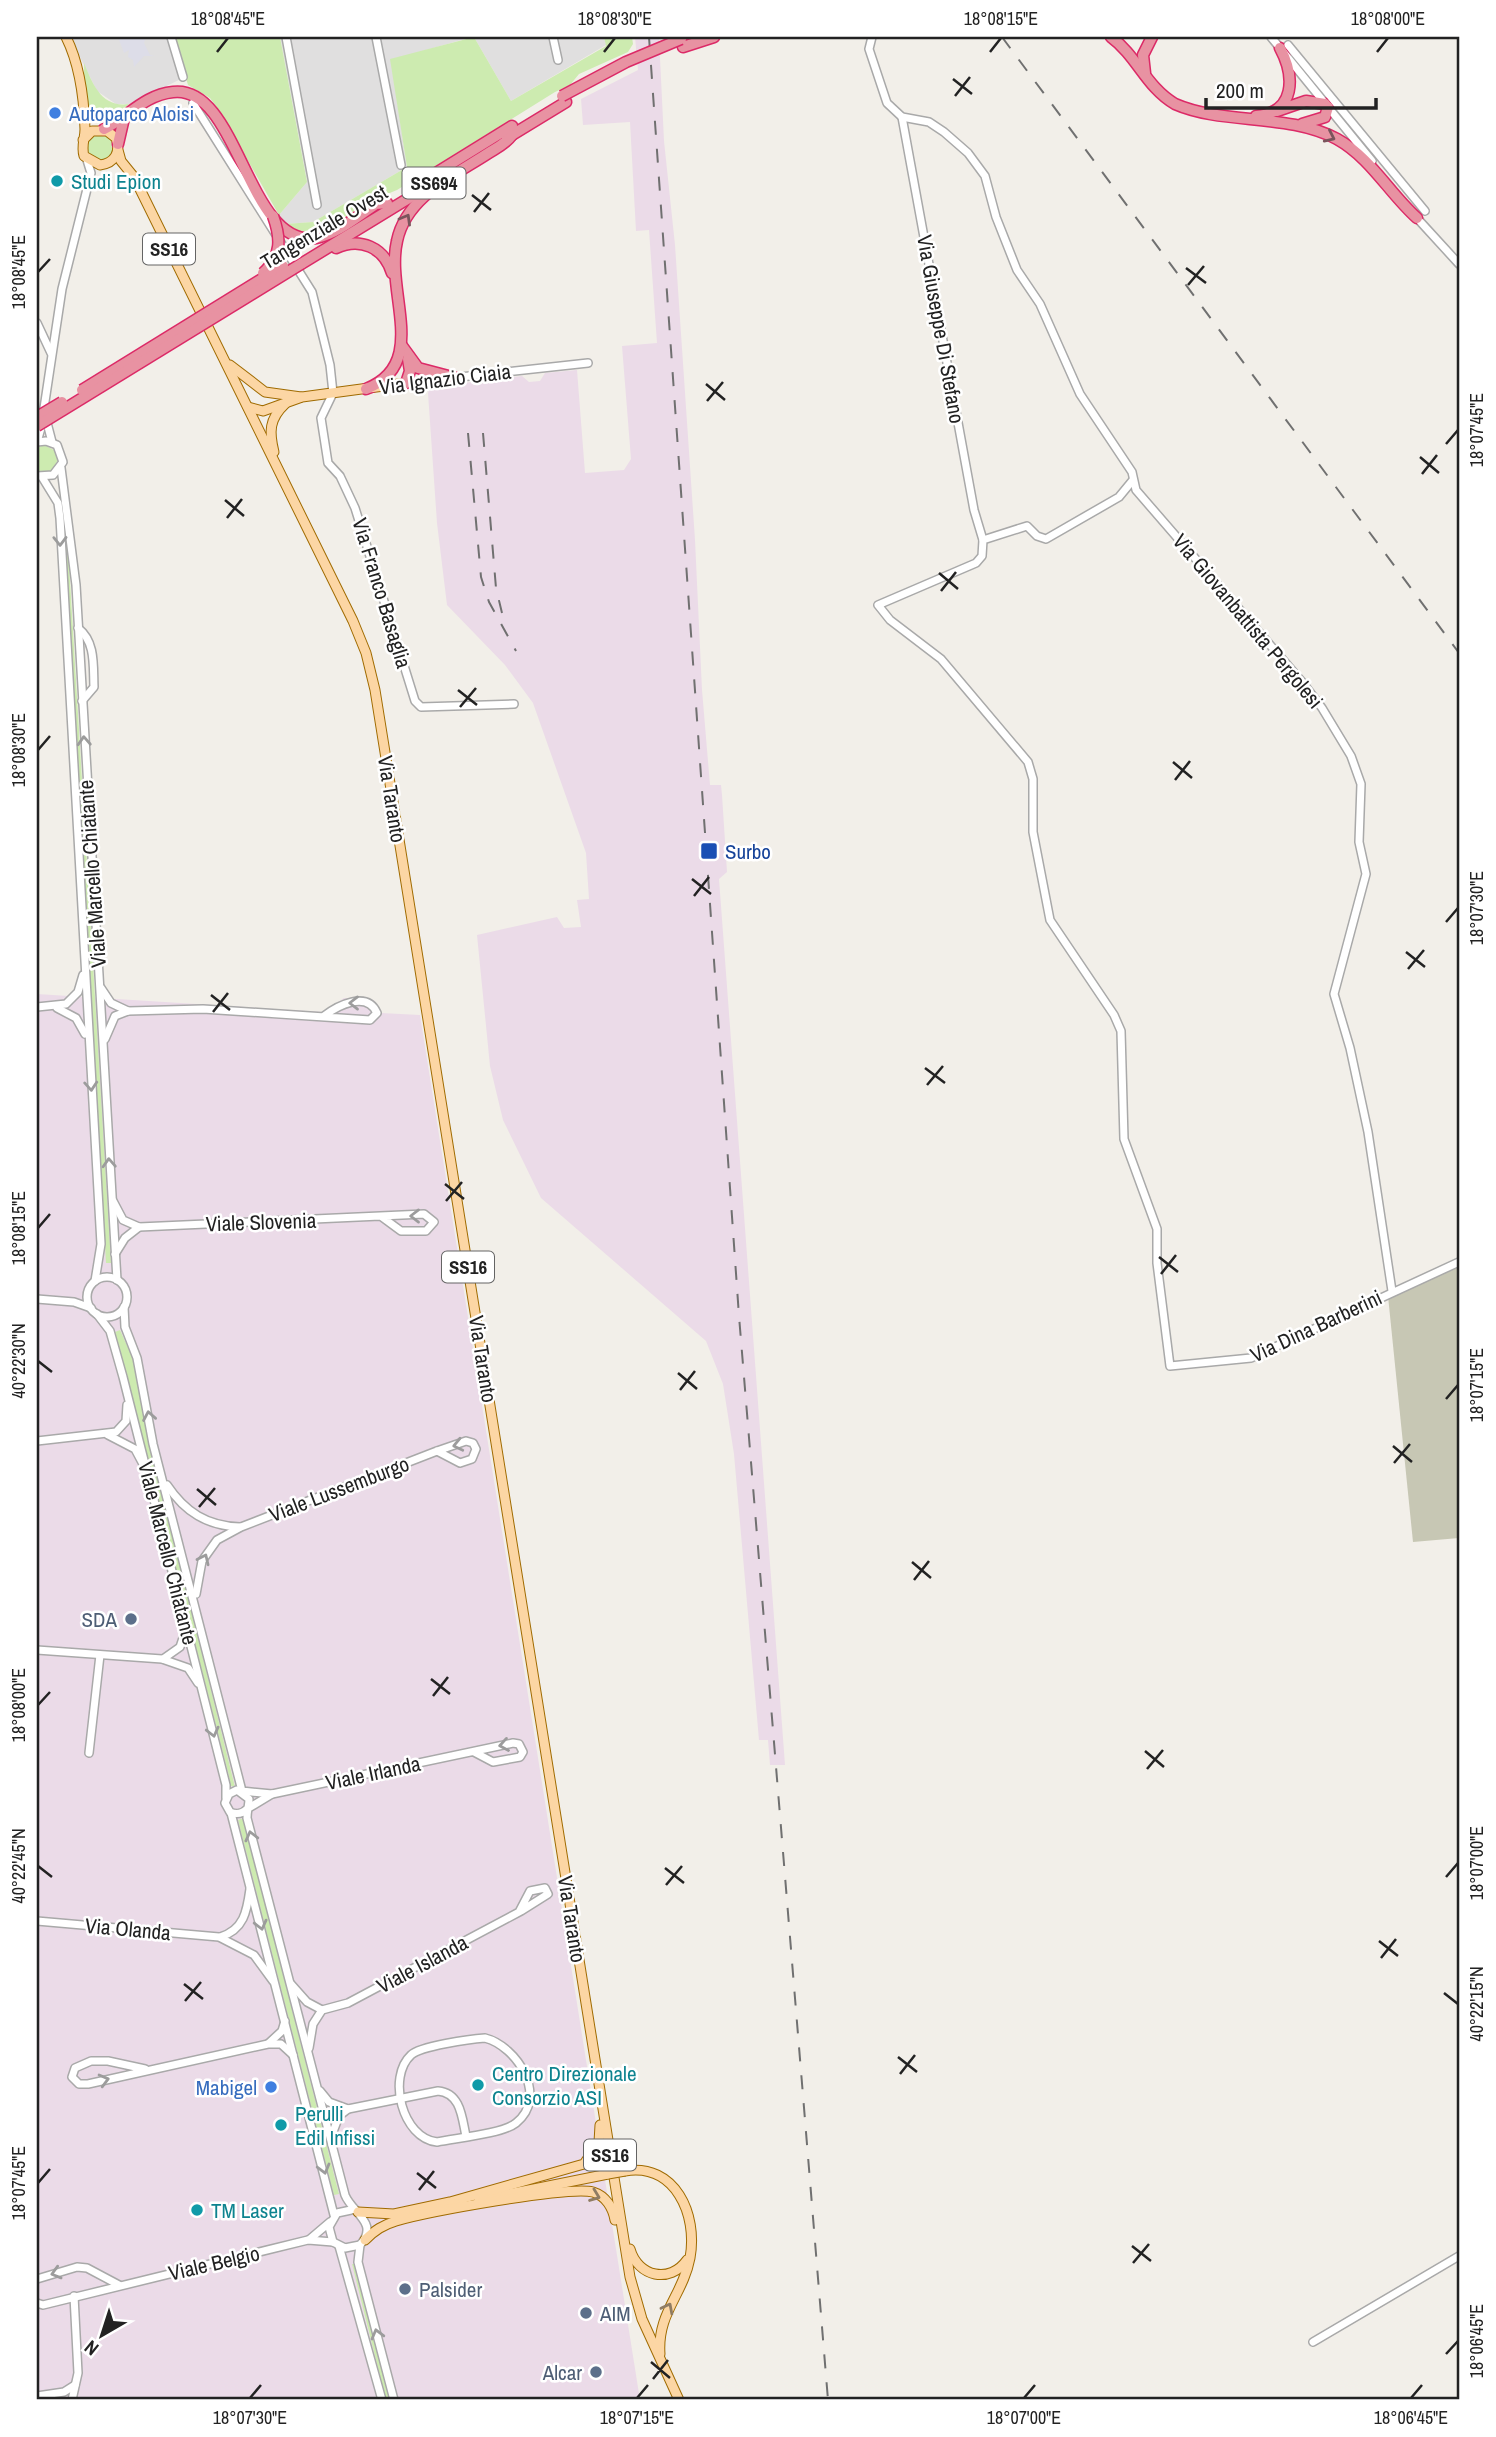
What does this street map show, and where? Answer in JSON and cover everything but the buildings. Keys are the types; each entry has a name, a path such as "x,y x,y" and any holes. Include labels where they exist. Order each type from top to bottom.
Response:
{"highway":[{"name":"Tangenziale Ovest","path":"37,426 262,288 387,203 626,62 685,41 714,37"},
{"path":"1111,37 1129,52 1151,85 1180,106 1296,125 1323,133 1352,149 1421,215"},
{"path":"1151,85 1142,62 1145,47 1152,37"},
{"path":"1273,112 1284,103 1291,87 1291,72 1284,46"},
{"path":"103,129 136,106 163,94 182,92 201,99 218,121 272,216 279,243 271,266 210,311"},
{"name":"Tangenziale Ovest","path":"37,417 210,311 300,263 512,135 564,99"},
{"path":"1240,117 1273,112 1307,101 1326,105 1327,114 1321,119 1296,125"},
{"path":"118,147 125,115"},
{"path":"405,383 410,371 404,359 395,285 397,240 414,207 439,185 512,135"},
{"path":"272,216 290,234 314,238 328,234 376,204 387,203"},
{"path":"300,263 347,243 366,244 385,258 395,285"},
{"path":"404,359 429,373 456,378"},
{"path":"366,389 385,379 404,359"}],"main road":[{"path":"66,37 79,67 82,152 87,160"},
{"name":"Via Taranto","path":"81,104 89,121 113,134 121,161 140,190 353,621 366,653 375,690 630,2277 642,2319 679,2400"},
{"path":"83,140 92,131 103,129"},
{"path":"106,164 118,147"},
{"name":"Via Taranto","path":"87,160 122,169 140,190"},
{"name":"Via Ignazio Ciaia","path":"223,359 265,392 302,397"},
{"name":"Via Ignazio Ciaia","path":"248,407 263,411 302,397 405,383"},
{"path":"248,407 256,396 265,392"},
{"path":"277,467 270,431 274,417 288,402"},
{"path":"362,2242 377,2228 396,2221 584,2164 593,2154 601,2133 598,2085"},
{"path":"354,2211 394,2214 625,2171 647,2171 661,2175 678,2190 689,2226 691,2256 659,2333 661,2363"},
{"path":"451,2205 574,2191 596,2193 606,2200 614,2213 623,2259 630,2277"},
{"path":"621,2225 632,2258 641,2269 653,2275 668,2275 681,2269 691,2256"}],"street":[{"path":"171,37 183,77"},
{"path":"286,37 317,205"},
{"path":"376,37 401,165"},
{"path":"553,37 558,60"},
{"path":"872,37 869,49 883,94 887,103 902,117"},
{"path":"1271,37 1284,46 1459,264"},
{"path":"1284,46 1326,105 1421,215"},
{"path":"193,103 312,292 325,338 333,393"},
{"name":"Via Giovanbattista Pergolesi","path":"902,117 936,126 968,153 985,176 996,217 1017,270 1040,304 1080,394 1132,472 1136,490 1316,699 1358,771 1361,798 1359,842 1366,874 1334,994 1350,1048 1368,1132 1392,1291"},
{"name":"Via Giuseppe Di Stefano","path":"902,117 974,510 983,540"},
{"path":"52,442 37,442 67,263 91,169 87,160"},
{"path":"87,188 106,164"},
{"path":"37,324 50,326 56,319"},
{"path":"37,324 51,354"},
{"name":"Via Ignazio Ciaia","path":"405,383 588,363"},
{"name":"Via Franco Basaglia","path":"333,393 321,418 328,463 340,476 355,508 415,701 421,707 514,704"},
{"name":"Viale Marcello Chiatante","path":"43,405 52,442 61,450 71,538 115,1255 117,1280 125,1289 125,1327 137,1358 163,1479 242,1791 249,1799 247,1809 250,1830 331,2141 354,2211 367,2225 358,2262 394,2400"},
{"name":"Viale Marcello Chiatante","path":"39,476 53,475 61,468"},
{"name":"Viale Marcello Chiatante","path":"39,476 58,503 60,518 101,1244 93,1284 87,1298 110,1331 124,1377 226,1785 226,1798 251,1884 295,2058 332,2218 330,2235 336,2244 382,2400"},
{"path":"983,540 1027,526 1037,536 1046,539 1119,497 1133,480"},
{"name":"Via Dina Barberini","path":"983,540 982,556 976,563 878,605 890,620 941,659 1009,736 1032,770 1033,832 1050,920 1114,1015 1121,1031 1124,1139 1157,1229 1157,1263 1170,1366 1251,1359 1392,1291"},
{"path":"78,628 85,634 93,650 94,687 82,701"},
{"path":"37,1007 56,1007 73,999 84,971"},
{"path":"99,984 111,1003 128,1011"},
{"path":"103,1050 109,1023 115,1016 128,1011 203,1009 370,1020 377,1013 367,1003 345,1002 324,1016"},
{"path":"56,1007 76,1018 88,1044"},
{"path":"111,1196 123,1220 139,1227 125,1238 115,1255"},
{"name":"Viale Slovenia","path":"139,1227 424,1214 433,1222 426,1231 401,1231 382,1217"},
{"path":"1392,1291 1459,1262"},
{"path":"60,1300 83,1293 106,1277 117,1280"},
{"path":"37,1299 60,1300 115,1315 124,1307"},
{"path":"37,1441 116,1432 127,1421 124,1377"},
{"path":"107,1435 135,1449 147,1470"},
{"name":"Viale Lussemburgo","path":"196,1608 196,1580 207,1550 241,1527 437,1451 466,1441 473,1443 476,1449 472,1459 460,1463 437,1451"},
{"name":"Viale Lussemburgo","path":"163,1479 181,1504 200,1519 241,1527"},
{"path":"162,1659 180,1647 187,1628"},
{"path":"37,1650 162,1659 188,1668 203,1694"},
{"path":"89,1753 100,1654"},
{"name":"Viale Irlanda","path":"242,1791 272,1794 513,1743 519,1744 523,1752 520,1757 493,1762 474,1752"},
{"path":"226,1798 233,1791 242,1791"},
{"name":"Viale Irlanda","path":"247,1809 272,1794"},
{"path":"230,1812 239,1814 247,1809"},
{"path":"219,1937 229,1934 243,1921 251,1884"},
{"name":"Viale Islanda","path":"322,2010 348,2003 519,1912"},
{"name":"Via Olanda","path":"37,1921 219,1937 254,1955 277,1988"},
{"path":"290,1982 307,2002 322,2010 313,2024 309,2055"},
{"path":"268,2044 282,2031 285,2021"},
{"path":"477,2039 501,2044 520,2062 527,2084 527,2107 516,2123 508,2127 466,2136 437,2142 427,2141 410,2127 398,2075 415,2052 477,2039"},
{"path":"145,2069 108,2061 91,2061 75,2068 72,2077 79,2084 88,2084 145,2069 268,2044 281,2044 295,2058"},
{"path":"316,2085 329,2102 348,2109 441,2091 448,2093 458,2104 466,2136"},
{"path":"331,2141 335,2123 348,2109"},
{"path":"332,2218 354,2211"},
{"name":"Viale Belgio","path":"308,2240 332,2218"},
{"name":"Viale Belgio","path":"37,2303 308,2240 336,2244"},
{"path":"336,2244 350,2248 362,2242"},
{"path":"1314,2342 1459,2256"},
{"path":"37,2278 77,2267 87,2268 120,2285"},
{"path":"72,2400 78,2373 74,2296"},
{"path":"37,2396 64,2392 75,2385"}],"shaded area":[{"path":"70,37 175,37 185,77 130,104 116,104 97,91"},
{"path":"118,37 146,37 144,43 150,55 155,56 144,56 134,67 133,60 128,57 129,50 124,53"},
{"path":"280,37 472,37 391,60 407,167 313,222 285,224 279,215 307,182"},
{"path":"474,37 604,37 606,45 511,101"},
{"path":"635,37 659,37 664,141 675,245 695,540 702,690 710,785 721,785 722,795 727,872 719,879 785,1765 770,1765 768,1740 759,1740 734,1454 723,1384 706,1341 541,1198 503,1120 490,1066 477,935 557,917 564,928 581,927 577,900 589,899 586,853 533,703 505,665 447,605 437,523 428,393 430,387 522,376 529,382 540,381 545,373 577,370 585,473 624,470 631,459 622,346 657,343 649,230 636,231 630,122 583,125 581,99 638,70"},
{"path":"37,994 323,1012 344,998 374,1000 381,1013 420,1015 640,2400 37,2400"},
{"path":"1459,1267 1459,1538 1413,1542 1388,1296"}],"green space":[{"path":"174,37 280,37 307,182 279,215 219,110 210,98 188,85"},
{"path":"474,37 511,101 606,46 604,37 632,37 633,44 628,52 579,74 570,85 338,223 303,235 285,224 313,222 407,167 390,59"},
{"path":"84,63 95,87 105,99 129,104 107,125 97,122 87,110"},
{"path":"100,134 109,138 113,147 109,156 100,160 91,156 87,147 91,138"},
{"path":"44,445 56,451 58,460 51,472 37,471 37,448"},
{"path":"63,513 66,514 111,1263 106,1263"},
{"path":"120,1330 133,1359 148,1436 235,1787 231,1786 115,1332"},
{"path":"243,1818 339,2194 334,2195 238,1820"},
{"path":"352,2264 356,2264 391,2400 386,2400"}],"railway":[{"path":"649,37 739,1316 828,2400"},
{"path":"1002,37 1459,653"},
{"path":"468,433 481,577 489,602 516,651"},
{"path":"483,433 496,588 502,613"}],"place":[{"name":"Autoparco Aloisi","path":"55,113"},
{"name":"Studi Epion","path":"57,181"},
{"name":"Surbo","path":"709,851"},
{"name":"SDA","path":"131,1619"},
{"name":"Centro Direzionale Consorzio ASI","path":"478,2085"},
{"name":"Mabigel","path":"271,2087"},
{"name":"Perulli Edil Infissi","path":"281,2125"},
{"name":"TM Laser","path":"197,2210"},
{"name":"Palsider","path":"405,2289"},
{"name":"AIM","path":"586,2313"},
{"name":"Alcar","path":"596,2372"}]}
